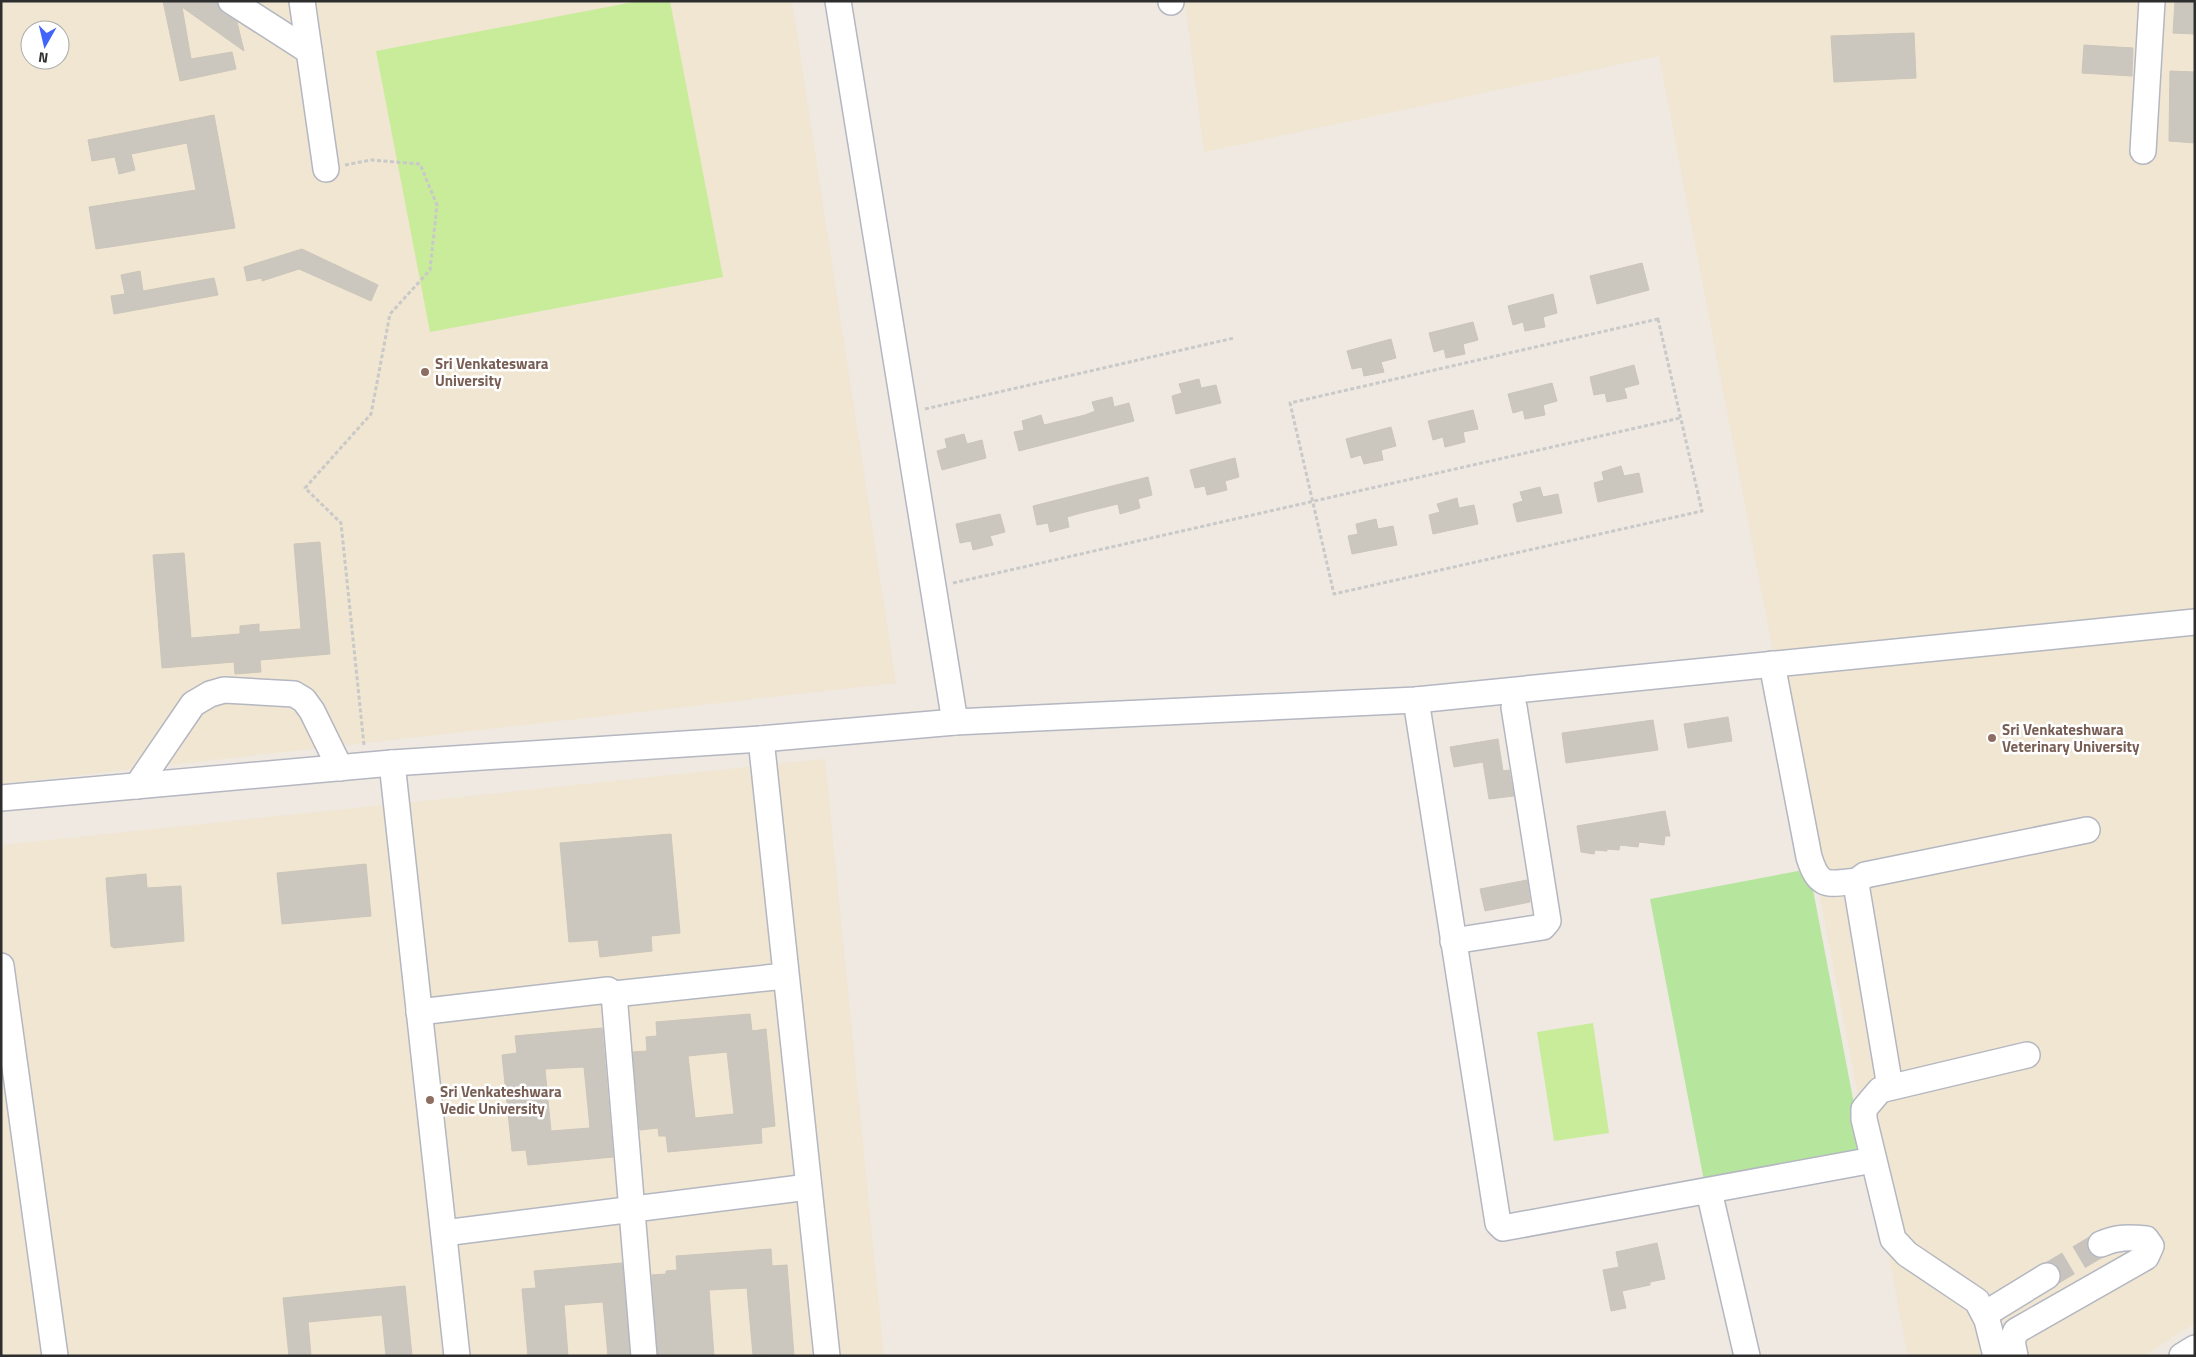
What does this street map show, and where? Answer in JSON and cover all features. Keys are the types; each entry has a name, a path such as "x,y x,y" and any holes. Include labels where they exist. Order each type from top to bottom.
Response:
{"street":[{"path":"230,1 309,52"},
{"path":"302,1 326,169"},
{"path":"838,1 955,722"},
{"path":"2143,151 2152,1"},
{"path":"1,798 340,768 761,739 955,722 1416,700 2195,622"},
{"path":"1772,664 1809,857 1814,874 1821,881 1830,884 1858,881 1865,875 2087,830"},
{"path":"137,786 193,704 210,694 224,690 294,694 304,700 312,711 340,768"},
{"path":"1416,700 1498,1223 1500,1226 1503,1228 1874,1160"},
{"path":"1453,941 1543,927 1548,921 1514,707"},
{"path":"761,739 827,1356"},
{"path":"392,764 457,1356"},
{"path":"1858,881 1857,890 1890,1087"},
{"path":"1,966 55,1356"},
{"path":"419,1012 608,990 614,994 785,976"},
{"path":"614,994 644,1356"},
{"path":"2027,1055 1880,1090 1864,1109 1864,1119 1889,1226 1899,1247 1977,1301 1985,1314 1994,1348 2016,1331 2146,1257 2151,1246 2146,1239 2129,1237 2115,1238 2101,1244"},
{"path":"444,1233 808,1187"},
{"path":"1709,1191 1747,1356"},
{"path":"1985,1314 2047,1276"},
{"path":"2015,1356 2012,1341 2016,1331"},
{"path":"2182,1356 2195,1348"}],"path":[{"path":"326,169 371,160 420,164 437,205 430,270 390,314 371,414 305,488 341,523 366,766"},
{"path":"1658,319 1680,418 1702,511 1334,594 1290,403 1658,319"},
{"path":"905,414 1234,338"},
{"path":"933,588 1680,418"}],"shaded area":[{"name":"Sri Venkateswara University","path":"1,1 792,1 896,683 1,784"},
{"name":"Sri Venkateshwara Veterinary University","path":"1185,1 2195,1 2195,1323 2144,1356 1908,1356 1659,56 1204,152"},
{"name":"Sri Venkateshwara Vedic University","path":"825,759 884,1356 1,1356 1,845"}],"green space":[{"path":"639,1 670,1 723,277 430,332 376,51"},
{"path":"1809,869 1863,1151 1704,1181 1650,899"},
{"path":"1593,1023 1609,1133 1554,1141 1537,1032"}],"building":[{"path":"163,1 217,1 223,13 237,22 244,51 182,7 191,59 232,52 236,69 180,81"},
{"path":"2175,1 2195,1 2195,34 2173,33"},
{"path":"1914,33 1916,78 1834,82 1831,36"},
{"path":"2084,45 2133,48 2132,76 2082,73"},
{"path":"2170,71 2195,72 2195,143 2169,141"},
{"path":"214,115 235,228 96,249 89,207 196,190 187,143 131,154 135,170 119,174 115,157 92,161 88,140"},
{"path":"302,249 378,285 371,301 299,269 262,281 262,278 247,281 244,267"},
{"path":"1642,263 1649,290 1597,304 1590,276"},
{"path":"140,271 143,291 214,278 218,295 114,314 111,296 125,294 121,275"},
{"path":"1553,294 1557,313 1543,317 1545,327 1525,331 1523,322 1513,325 1508,306"},
{"path":"1473,322 1478,340 1463,344 1465,354 1446,358 1444,349 1434,352 1429,333"},
{"path":"1391,339 1396,358 1381,362 1384,372 1364,376 1362,367 1352,369 1347,351"},
{"path":"1634,365 1639,384 1624,388 1627,398 1607,402 1605,393 1594,395 1590,377"},
{"path":"1199,379 1201,388 1216,385 1221,403 1176,414 1172,396 1182,393 1179,384"},
{"path":"1552,383 1557,401 1543,405 1545,415 1525,419 1523,410 1513,413 1508,394"},
{"path":"1112,397 1114,407 1129,403 1134,421 1019,451 1014,432 1024,430 1022,421 1041,415 1044,425 1085,415 1095,411 1092,402"},
{"path":"1473,410 1478,429 1463,432 1465,442 1445,447 1443,437 1433,440 1428,421"},
{"path":"1391,427 1396,446 1381,450 1383,460 1364,464 1361,455 1351,458 1346,439"},
{"path":"964,434 967,444 982,440 986,458 942,470 937,451 947,448 945,439"},
{"path":"1235,458 1239,477 1225,481 1227,490 1207,495 1205,486 1195,488 1190,470"},
{"path":"1621,466 1624,476 1639,473 1643,492 1598,502 1594,483 1604,480 1602,472"},
{"path":"1148,477 1152,495 1138,499 1140,508 1120,514 1118,504 1081,513 1067,517 1069,527 1050,532 1048,523 1037,525 1033,506"},
{"path":"1540,487 1543,497 1558,494 1562,513 1517,522 1513,504 1523,501 1520,492"},
{"path":"1457,498 1459,508 1474,505 1478,524 1433,534 1429,515 1440,512 1437,504"},
{"path":"1000,514 1005,532 990,536 993,545 973,550 971,541 960,543 956,524"},
{"path":"1376,519 1378,529 1393,526 1397,545 1352,554 1348,536 1358,534 1356,524"},
{"path":"320,542 330,654 260,660 261,672 235,674 234,662 162,668 153,555 184,553 191,638 240,634 240,626 259,624 259,632 301,629 294,544"},
{"path":"1728,717 1732,741 1688,748 1684,724"},
{"path":"1653,720 1658,750 1566,763 1562,733"},
{"path":"1498,739 1503,771 1509,770 1514,796 1489,799 1483,762 1454,767 1450,747"},
{"path":"1665,811 1670,836 1665,836 1664,845 1639,842 1638,847 1620,845 1619,850 1595,850 1594,854 1581,852 1577,826"},
{"path":"671,834 680,933 651,936 652,951 600,957 598,940 569,942 560,843"},
{"path":"366,864 371,916 282,924 277,873"},
{"path":"146,874 147,888 181,886 184,941 114,948 111,946 106,878"},
{"path":"1527,880 1530,902 1485,911 1480,889"},
{"path":"750,1014 752,1031 766,1029 775,1126 761,1128 762,1143 668,1152 666,1136 659,1136 658,1128 640,1130 633,1052 647,1051 646,1037 657,1036 656,1022","holes":["727,1052 734,1114 695,1118 688,1056"]},
{"path":"602,1028 613,1157 528,1165 526,1150 512,1151 502,1055 517,1053 515,1036","holes":["584,1067 590,1128 551,1131 545,1069"]},
{"path":"1657,1243 1665,1279 1650,1282 1650,1285 1622,1291 1626,1308 1611,1311 1603,1270 1619,1267 1616,1252"},
{"path":"771,1249 772,1266 787,1265 794,1356 753,1355 747,1288 709,1290 714,1356 658,1356 652,1275 666,1274 666,1271 677,1270 676,1256"},
{"path":"622,1263 630,1356 608,1356 603,1302 564,1305 568,1356 528,1356 522,1289 536,1288 534,1271"},
{"path":"405,1286 412,1356 386,1356 382,1315 308,1322 311,1356 289,1356 283,1298"}],"tunnel":[{"path":"2047,1276 2101,1244"}],"place":[{"name":"Sri Venkateswara University","path":"425,372"},
{"name":"Sri Venkateshwara Veterinary University","path":"1992,738"},
{"name":"Sri Venkateshwara Vedic University","path":"430,1100"}]}
